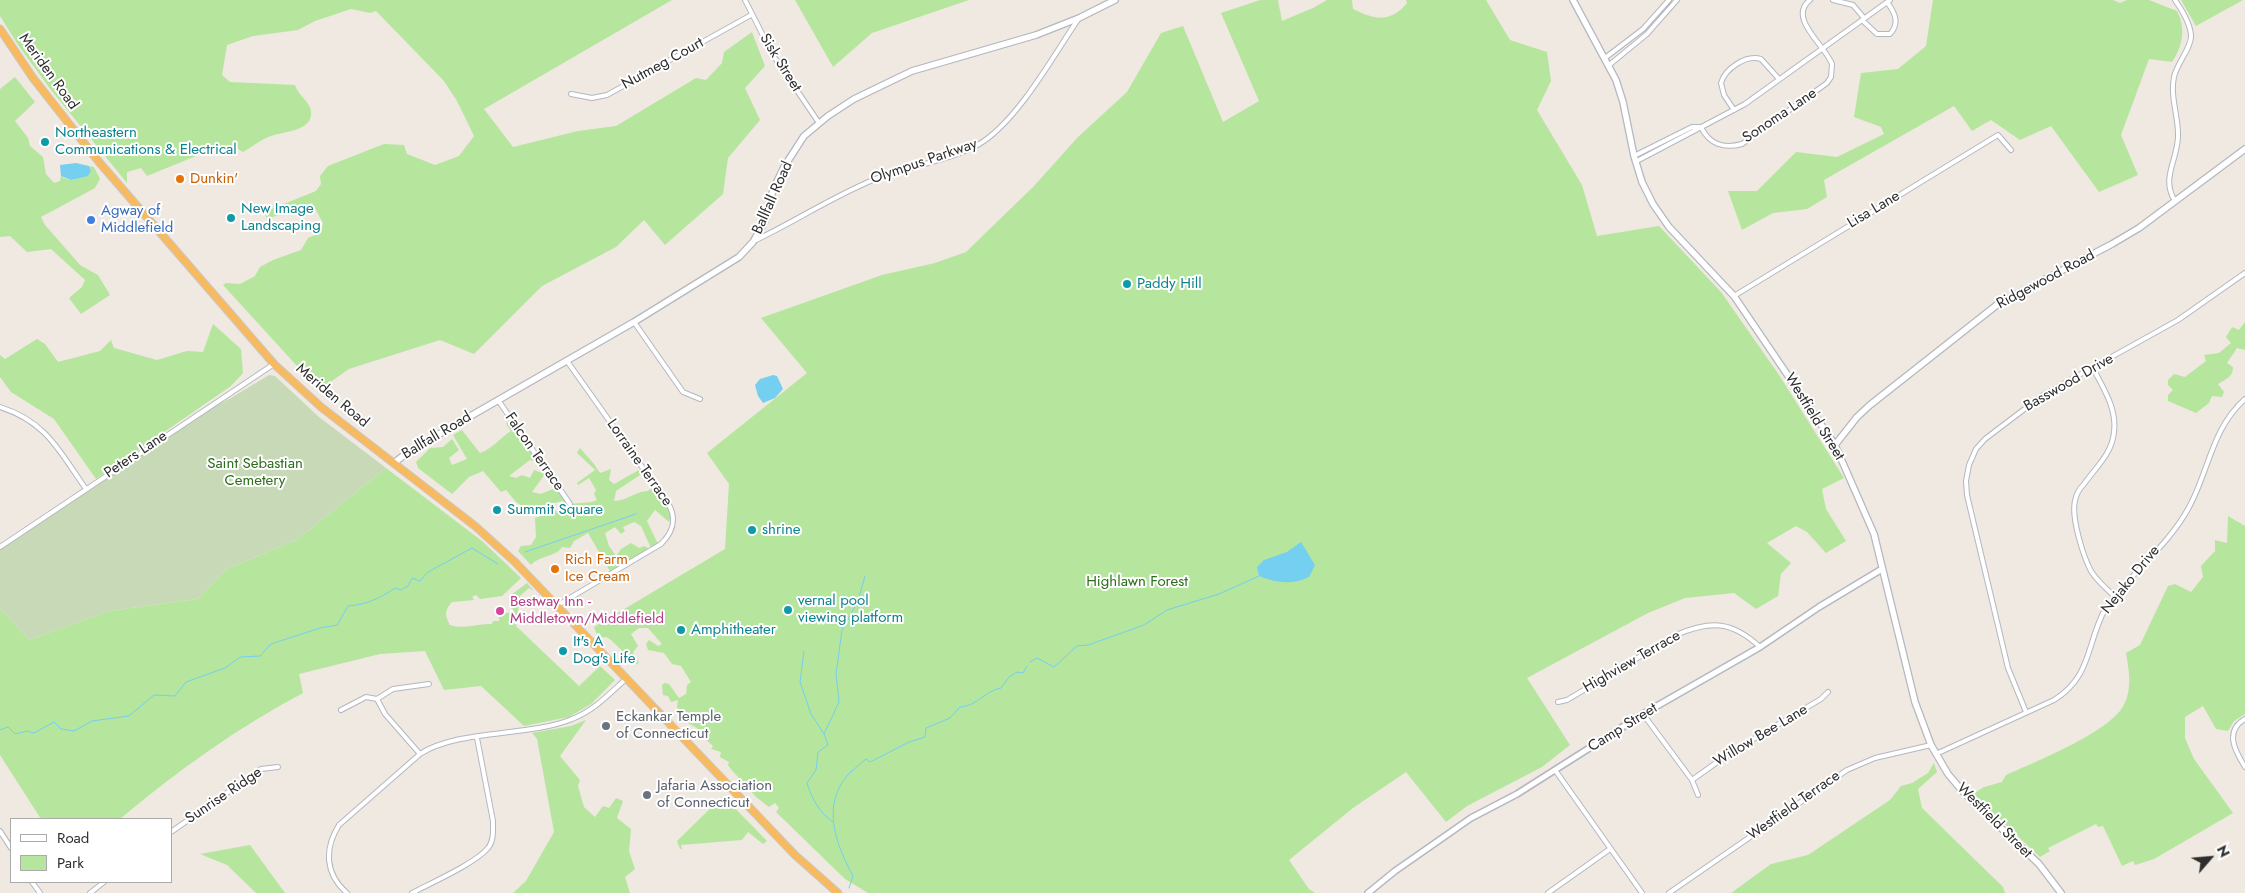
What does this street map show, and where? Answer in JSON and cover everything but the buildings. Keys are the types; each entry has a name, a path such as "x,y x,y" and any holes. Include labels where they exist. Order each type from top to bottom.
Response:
{"highway":[{"name":"Meriden Road","path":"0,30 33,78 99,162 274,364 308,396 488,537 558,605 808,868 838,893"}],"main road":[{"name":"Ballfall Road","path":"394,463 408,452 634,322 739,257 753,242 765,221 773,190 784,167 804,136 819,123 854,99 912,72 1036,35 1080,18 1115,0"},
{"name":"Westfield Street","path":"1573,0 1605,58 1623,102 1635,159 1642,182 1653,204 1668,227 1734,296 1835,445 1868,516 1915,702 1931,745 1964,793 2038,864 2062,893"},
{"name":"Ridgewood Road","path":"1835,445 1857,416 1998,304 2112,244 2245,148"}],"street":[{"name":"Sisk Street","path":"745,0 751,15 778,62 819,123"},
{"path":"1605,58 1642,29 1669,0"},
{"path":"1608,66 1647,34 1677,0"},
{"name":"Sonoma Lane","path":"1701,126 1706,136 1712,141 1727,146 1742,144 1827,83 1831,77 1832,64 1823,48 1802,21 1802,12 1805,4 1810,0"},
{"name":"Sonoma Lane","path":"1635,159 1692,127 1701,126 1734,110 1779,79 1863,19 1889,1 1895,15 1895,28 1890,34 1877,34 1863,19 1853,5 1833,0"},
{"path":"2175,200 2169,184 2170,170 2178,135 2173,83 2176,68 2189,44 2191,35 2176,0"},
{"name":"Nutmeg Court","path":"571,94 592,98 607,95 751,15"},
{"name":"Olympus Parkway","path":"753,242 852,189 897,171 964,151 982,142 1013,113 1080,18"},
{"path":"1642,29 1647,34"},
{"name":"Sonoma Lane","path":"1734,110 1724,95 1721,83 1726,73 1749,58 1761,59 1779,79"},
{"name":"Lisa Lane","path":"1734,296 1998,134 2011,150"},
{"name":"Basswood Drive","path":"2026,712 2008,668 1967,495 1966,481 1969,465 1976,449 2029,404 2178,320 2245,272"},
{"path":"634,322 683,392 700,399"},
{"name":"Lorraine Terrace","path":"558,605 661,544 671,531 674,520 669,504 567,361"},
{"name":"Peters Lane","path":"0,547 274,364"},
{"path":"2093,368 2109,399 2115,416 2114,433 2111,446 2103,461 2083,484 2075,500 2075,516 2084,558 2102,585 2114,596"},
{"name":"Nejako Drive","path":"1936,754 2068,691 2079,678 2097,624 2114,596 2176,526 2188,509 2216,436 2232,412 2245,399"},
{"name":"Falcon Terrace","path":"498,400 570,504"},
{"path":"0,407 35,423 49,436 86,489"},
{"name":"Camp Street","path":"1368,893 1459,826 1517,794 1642,714 1760,647 1819,607 1882,569"},
{"name":"Highview Terrace","path":"1558,702 1567,700 1676,635 1690,629 1723,624 1734,628 1760,647"},
{"path":"347,893 340,887 332,872 329,856 330,839 344,820 420,754 435,746 572,720 592,708 627,678"},
{"path":"341,710 366,697 377,699 393,689 429,684"},
{"name":"Willow Bee Lane","path":"1692,780 1730,753 1821,699 1828,692"},
{"path":"377,699 385,714 420,754"},
{"path":"1642,714 1692,780 1698,794"},
{"path":"2245,719 2239,722 2233,732 2232,742 2236,753 2245,767"},
{"path":"412,893 476,858 489,848 493,834 493,822 478,738"},
{"name":"Westfield Terrace","path":"1669,893 1847,770 1875,758 1931,745"},
{"name":"Sunrise Ridge","path":"172,831 261,769 278,767"},
{"path":"1555,770 1642,893"},
{"path":"0,831 10,846"},
{"path":"1548,893 1610,849"},
{"path":"90,893 103,883"}],"green space":[{"path":"0,0 672,0 484,109 513,147 578,131 616,126 696,78 706,80 722,63 724,52 752,32 765,66 745,88 760,120 728,158 723,194 665,245 644,220 616,247 542,286 474,354 440,340 349,369 319,390 223,285 226,283 240,284 255,276 260,267 301,250 308,238 320,233 323,223 312,203 267,219 264,212 316,191 321,184 320,176 328,166 384,144 404,145 407,154 435,165 459,156 474,136 457,101 444,81 376,11 370,13 351,9 315,21 298,30 253,36 227,45 222,75 230,82 295,85 310,107 311,115 306,124 301,128 268,137 243,152 233,146 218,147 147,176 141,168 127,172 127,183 51,90 18,45 0,16"},
{"path":"795,0 969,0 872,33 833,67"},
{"name":"Highlawn Forest","path":"1260,0 1278,0 1282,21 1327,0 1352,0 1353,9 1382,18 1401,10 1407,3 1406,0 1486,0 1510,40 1547,52 1551,81 1537,110 1582,185 1597,236 1659,226 1721,292 1779,375 1844,478 1822,489 1826,509 1846,541 1826,553 1807,532 1796,526 1767,543 1791,563 1781,574 1778,596 1756,609 1734,593 1685,598 1648,613 1527,678 1570,745 1542,767 1467,806 1446,822 1406,772 1353,808 1289,860 1309,889 1315,893 868,893 845,879 776,812 779,808 775,803 769,807 756,797 730,768 729,762 720,757 721,752 711,749 713,746 698,732 697,728 688,723 677,707 678,700 671,702 668,696 663,695 662,685 665,683 669,684 679,698 686,694 687,685 691,682 681,666 672,664 664,653 648,650 646,644 649,640 658,646 662,644 648,628 639,628 631,634 638,646 633,652 639,663 636,664 611,640 606,637 598,638 594,627 725,549 729,484 707,453 807,373 761,318 882,275 935,263 966,252 1034,186 1078,137 1127,92 1161,33 1183,26 1223,122 1259,101 1221,13"},
{"path":"1933,0 2113,0 2120,3 2127,0 2149,0 2177,11 2182,24 2179,50 2172,62 2149,59 2121,135 2138,175 2099,192 2051,126 2020,140 1991,120 1972,131 1954,106 1824,180 1827,197 1807,209 1773,213 1742,230 1728,191 1757,191 1796,152 1837,157 1884,134 1881,127 1854,117 1861,73 1898,69 1926,46"},
{"path":"2181,0 2243,0 2196,26"},
{"path":"15,77 35,102 15,121 28,138 30,146 43,157 46,174 54,183 60,181 61,176 72,180 91,171 89,166 94,167 100,179 95,188 41,217 45,225 80,265 98,275 110,295 81,314 69,298 82,287 85,280 51,249 27,252 10,236 0,237 0,89"},
{"path":"2245,322 2245,350 2237,348 2227,363 2233,367 2233,370 2228,377 2218,384 2224,392 2222,397 2212,396 2209,403 2196,413 2168,401 2168,395 2173,390 2168,385 2168,380 2174,374 2185,377 2206,361 2204,355 2219,353 2231,343 2226,337 2232,327 2239,330"},
{"path":"213,324 241,349 243,373 231,386 96,479 54,419 11,392 0,377 0,355 5,359 37,339 45,344 58,362 100,351 111,340 114,348 157,360 187,351 203,352"},
{"name":"Saint Sebastian Cemetery","path":"269,375 275,376 319,417 386,468 298,539 225,570 198,599 109,611 29,640 0,608 0,549 215,406"},
{"path":"510,420 535,453 533,461 530,460 509,476 516,478 522,475 530,478 534,470 545,474 532,492 541,494 558,487 570,504 597,500 594,494 596,490 589,478 578,485 577,483 595,470 577,453 580,448 600,473 611,469 609,480 614,484 639,470 643,473 616,491 614,501 648,491 654,486 668,508 671,517 669,522 655,510 647,521 658,544 651,548 641,526 634,522 623,527 625,531 621,534 615,527 605,533 609,546 616,556 621,549 631,543 639,548 644,546 650,549 611,573 588,533 574,541 570,548 562,547 556,553 539,559 531,565 518,551 521,546 531,545 536,537 535,518 566,508 563,501 527,509 516,502 506,490 501,492 483,471 469,477 452,494 418,468 416,462 430,448 443,447 452,439 459,450 449,458 452,465 467,459 453,435 462,430 480,453 484,451 511,431 506,424"},
{"path":"386,468 482,541 521,578 502,596 480,599 476,595 472,597 474,600 452,602 446,613 450,625 465,627 492,624 493,621 499,621 499,614 513,612 511,595 527,583 534,591 529,588 520,596 516,626 579,686 600,666 615,680 591,704 569,717 524,726 481,686 444,690 425,651 380,654 299,674 303,693 208,751 121,818 40,818 0,755 0,608 29,640 109,611 198,599 225,570 298,539"},
{"path":"2228,516 2245,526 2245,714 2234,721 2228,731 2216,729 2203,706 2185,717 2185,738 2194,759 2233,813 2154,859 2135,865 2133,861 2122,866 2103,826 2098,827 2096,824 2048,848 2050,851 2040,857 1973,794 1984,787 2002,782 2006,775 2085,737 2101,728 2113,718 2122,708 2128,695 2129,681 2126,653 2140,645 2168,586 2175,584 2191,592 2203,577 2201,566 2215,551 2215,540 2227,543"},
{"path":"586,720 560,756 580,780 578,786 584,807 595,817 603,806 609,808 616,798 623,801 617,818 631,829 629,851 635,869 625,877 630,893 513,893 526,881 554,832 537,739 532,733 571,726"},
{"path":"1934,763 1937,772 1918,789 1922,808 2003,887 2005,893 1731,893 1771,864 1808,855 1890,800 1901,786 1912,783 1928,773"},
{"path":"723,796 767,841 763,844 748,832 742,840 681,845 682,849 680,849 677,841"},
{"path":"250,845 285,893 256,893 227,865 200,854"}],"water":[{"path":"76,163 89,166 91,171 88,176 71,180 61,176 60,165"},
{"path":"773,375 777,376 783,389 775,398 763,403 758,396 755,385 760,379"},
{"path":"1301,542 1315,565 1309,577 1303,580 1284,582 1259,576 1257,567 1264,560 1287,552"}],"waterway":[{"path":"525,552 636,514"},
{"path":"0,730 8,727 15,734 27,731 34,733 54,722 61,729 74,731 92,721 129,716 154,695 175,696 186,682 225,668 240,657 260,656 271,644 320,628 337,625 348,606 373,600 395,588 401,590 408,586 412,578 420,581 428,572 472,548 498,564"},
{"path":"833,822 817,805 807,783 816,770 818,752 828,745 824,734 839,702 836,674 842,630 858,601 865,576"},
{"path":"1030,662 1037,658 1054,667 1077,646 1088,645 1144,625 1167,610 1219,594 1259,576"},
{"path":"804,651 800,682 811,714 824,734"},
{"path":"849,888 853,876 841,852 834,826 833,813 839,789 846,777 866,759 870,762 909,742 925,737 926,728 950,718 960,707 972,704 990,692 1001,688 1009,677 1017,672 1023,673 1027,666"}],"place":[{"name":"Northeastern Communications & Electrical","path":"45,142"},
{"name":"Dunkin'","path":"180,179"},
{"name":"New Image Landscaping","path":"231,218"},
{"name":"Agway of Middlefield","path":"91,220"},
{"name":"Paddy Hill","path":"1127,284"},
{"name":"Summit Square","path":"497,510"},
{"name":"shrine","path":"752,530"},
{"name":"Rich Farm Ice Cream","path":"555,569"},
{"name":"vernal pool viewing platform","path":"788,610"},
{"name":"Bestway Inn - Middletown/Middlefield","path":"500,611"},
{"name":"Amphitheater","path":"681,630"},
{"name":"It's A Dog's Life","path":"563,651"},
{"name":"Eckankar Temple of Connecticut","path":"606,726"},
{"name":"Jafaria Association of Connecticut","path":"647,795"}]}
